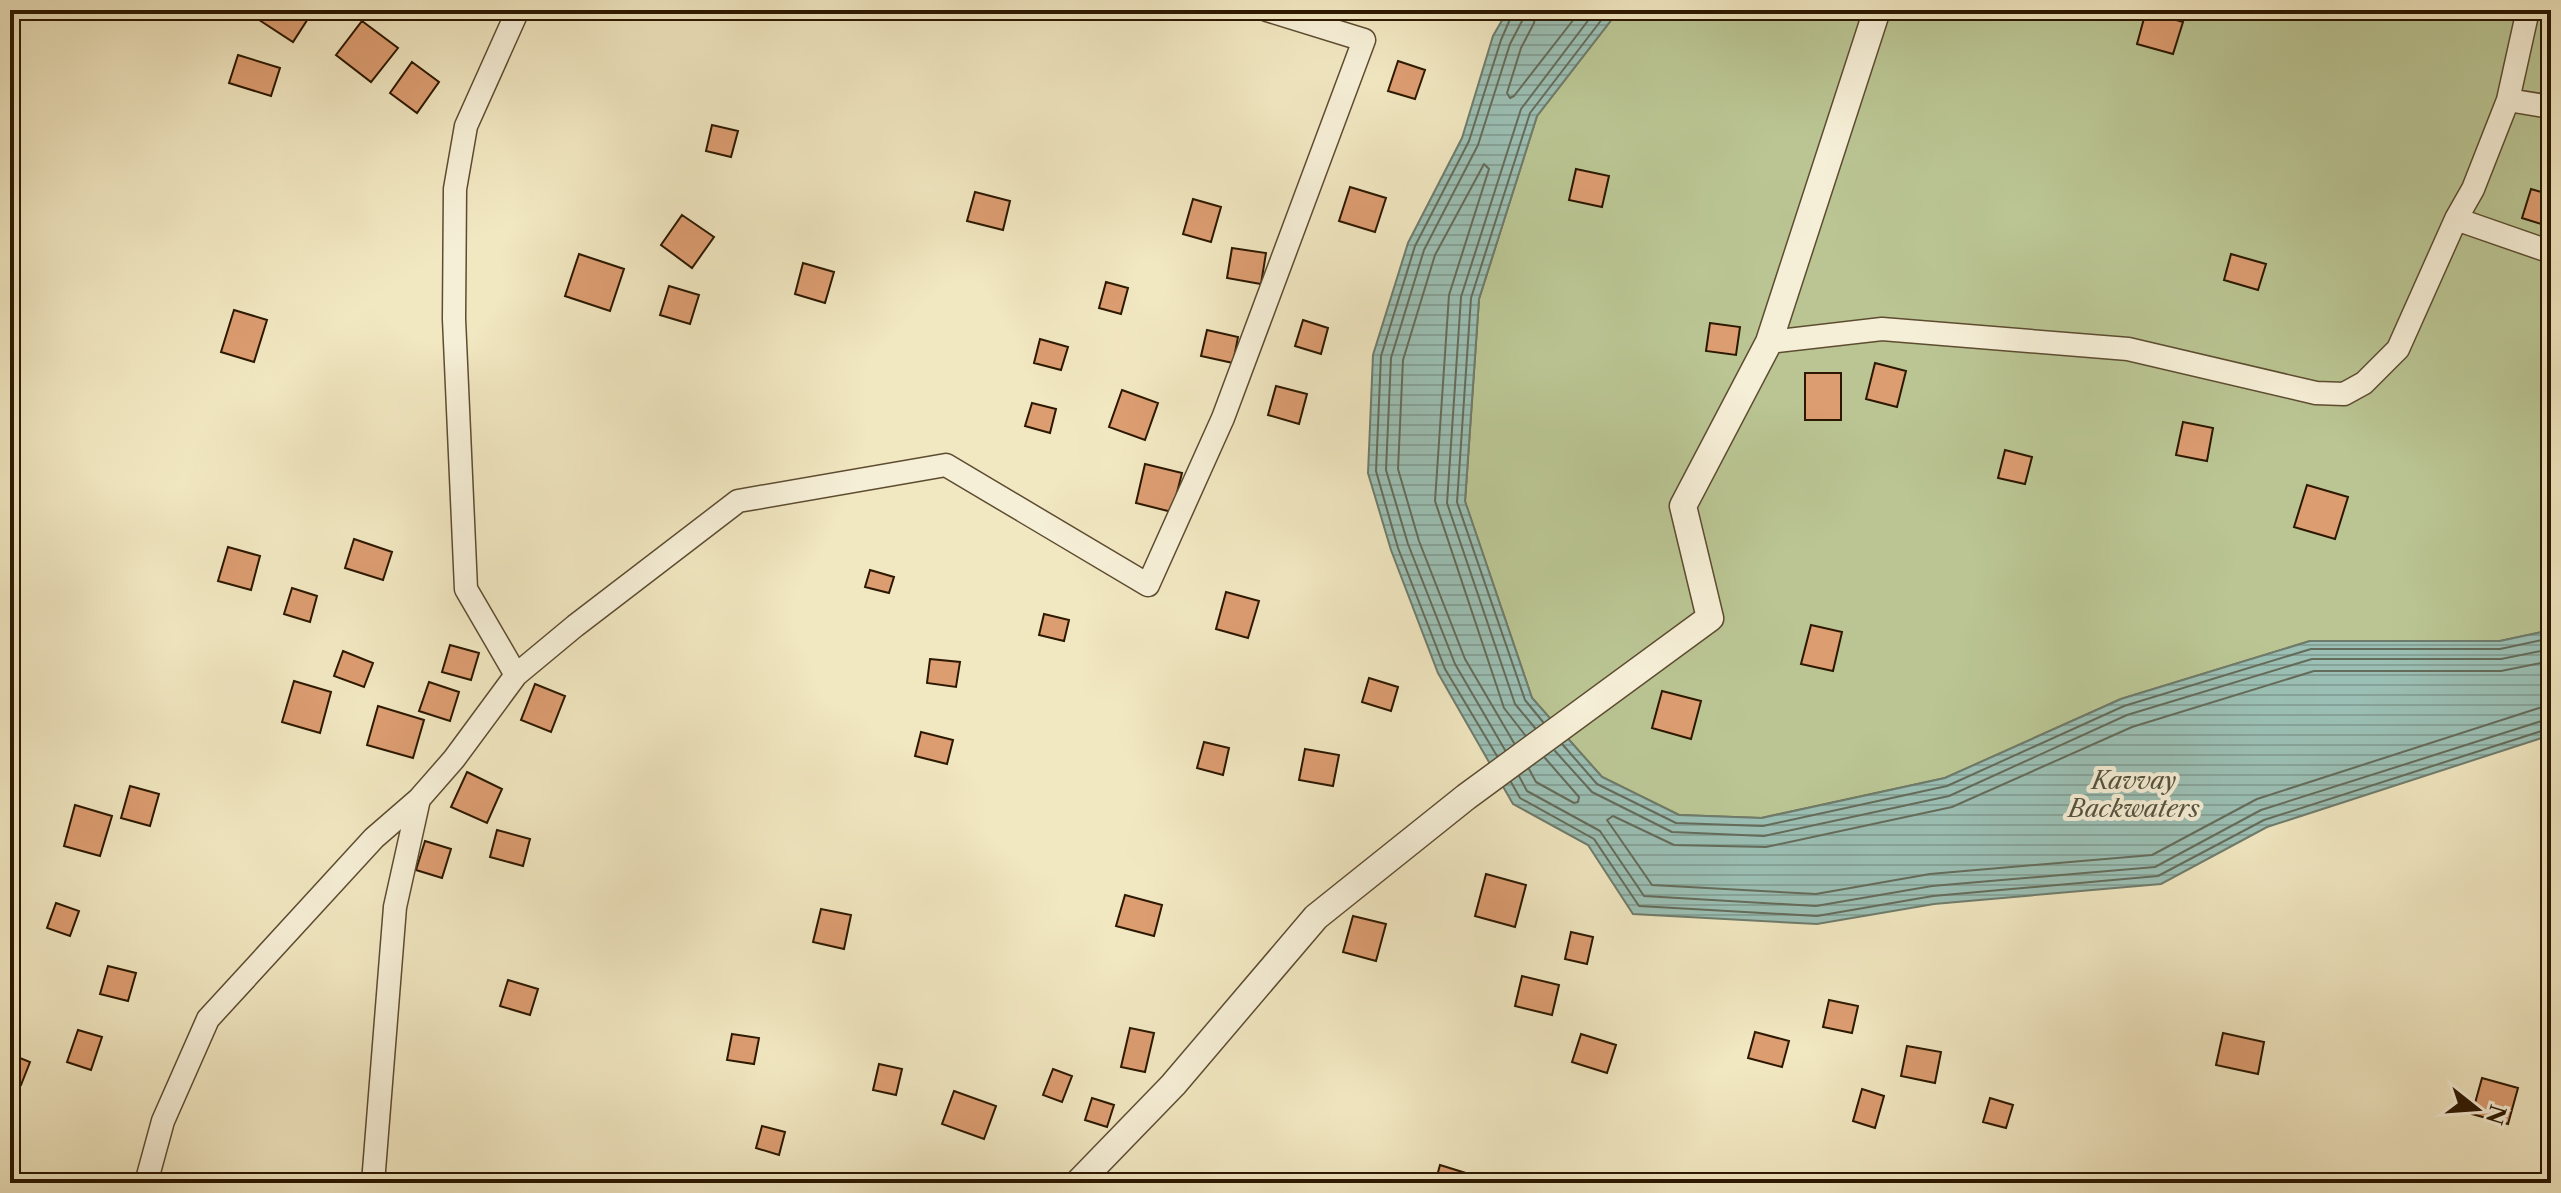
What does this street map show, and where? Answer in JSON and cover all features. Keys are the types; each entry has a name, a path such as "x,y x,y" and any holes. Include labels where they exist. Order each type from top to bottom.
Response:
{"street":[{"path":"516,675 466,589 454,290 455,189 466,126 518,10"},
{"path":"146,1183 163,1121 208,1019 374,838 419,799 454,759 516,675 738,501 946,465 1148,585 1223,418 1364,40 1267,10"},
{"path":"1078,1183 1173,1085 1316,917 1466,797 1710,618 1683,506 1769,342 1877,10"},
{"path":"1769,342 1882,329 2128,349 2316,393 2344,394 2364,383 2398,349 2456,219 2473,189 2508,100 2528,10"},
{"path":"2508,100 2551,107"},
{"path":"2456,219 2551,252"},
{"path":"373,1183 395,907 419,799"}],"green space":[{"path":"1619,10 2551,10 2551,630 2500,641 2310,641 2121,699 1945,778 1761,818 1679,815 1602,777 1532,698 1465,502 1479,299 1537,116"}],"water":[{"name":"Kavvay Backwaters","path":"1508,10 1619,10 1537,116 1479,299 1465,501 1532,698 1602,777 1679,815 1762,818 1945,778 2121,699 2310,641 2500,641 2551,630 2551,735 2267,827 2161,884 1934,904 1817,924 1633,914 1588,845 1513,804 1438,673 1391,550 1368,473 1373,355 1408,243 1462,138 1493,36"}],"building":[{"path":"257,10 305,10 311,14 293,42 253,16"},
{"path":"2146,11 2183,22 2173,54 2137,44"},
{"path":"362,21 398,48 371,82 336,55"},
{"path":"238,55 280,68 271,96 229,83"},
{"path":"1398,61 1425,70 1415,99 1388,91"},
{"path":"412,62 439,82 417,113 390,93"},
{"path":"712,125 738,131 731,157 706,151"},
{"path":"1576,169 1609,176 1602,207 1569,200"},
{"path":"1350,187 1386,198 1375,232 1339,221"},
{"path":"2531,189 2551,195 2551,227 2522,218"},
{"path":"975,192 1010,201 1003,230 967,221"},
{"path":"1193,199 1221,207 1211,242 1183,234"},
{"path":"682,215 714,237 692,268 661,245"},
{"path":"1232,248 1266,253 1261,284 1227,278"},
{"path":"579,254 624,269 610,311 565,296"},
{"path":"2231,254 2266,264 2258,290 2224,280"},
{"path":"803,263 834,272 825,303 795,294"},
{"path":"1106,282 1128,288 1121,314 1099,308"},
{"path":"669,286 699,295 690,324 660,315"},
{"path":"234,310 267,320 254,362 221,352"},
{"path":"1303,320 1328,328 1321,354 1295,346"},
{"path":"1710,323 1740,327 1736,355 1706,351"},
{"path":"1207,330 1238,337 1233,363 1201,356"},
{"path":"1040,339 1068,347 1061,370 1034,363"},
{"path":"1875,363 1906,371 1897,407 1866,399"},
{"path":"1805,373 1841,373 1841,420 1805,420"},
{"path":"1276,386 1307,394 1299,424 1268,415"},
{"path":"1122,390 1158,403 1145,440 1109,427"},
{"path":"1032,403 1056,409 1050,433 1025,426"},
{"path":"2183,422 2213,428 2207,461 2176,455"},
{"path":"2005,450 2032,457 2025,484 1998,478"},
{"path":"1145,464 1182,473 1172,512 1136,503"},
{"path":"2307,485 2348,497 2335,539 2294,527"},
{"path":"354,539 392,552 383,580 345,568"},
{"path":"228,547 260,556 251,590 218,581"},
{"path":"870,570 894,577 889,593 865,587"},
{"path":"292,588 317,596 310,622 284,614"},
{"path":"1226,592 1259,601 1248,638 1216,629"},
{"path":"1044,614 1069,620 1064,641 1039,635"},
{"path":"1811,625 1842,632 1833,671 1801,664"},
{"path":"450,645 479,653 471,680 442,672"},
{"path":"343,651 373,663 364,687 334,676"},
{"path":"930,659 960,662 956,687 927,683"},
{"path":"1369,678 1398,687 1391,711 1362,702"},
{"path":"294,681 331,692 320,733 282,722"},
{"path":"429,682 459,692 450,721 419,711"},
{"path":"535,684 565,696 551,732 521,720"},
{"path":"1662,691 1701,701 1691,739 1652,728"},
{"path":"378,706 424,720 413,758 367,745"},
{"path":"921,732 953,740 947,764 915,756"},
{"path":"1204,742 1229,748 1223,775 1197,768"},
{"path":"1305,749 1339,755 1333,786 1299,780"},
{"path":"467,772 502,789 487,823 451,807"},
{"path":"130,786 159,794 150,826 121,818"},
{"path":"75,805 112,816 100,856 64,846"},
{"path":"497,830 530,839 523,866 490,857"},
{"path":"425,841 451,849 442,878 416,870"},
{"path":"1486,874 1526,885 1515,927 1475,916"},
{"path":"1125,895 1162,905 1154,936 1116,926"},
{"path":"56,903 79,911 70,936 47,928"},
{"path":"821,909 851,915 844,949 813,942"},
{"path":"1353,916 1386,924 1376,961 1343,952"},
{"path":"1571,932 1593,937 1587,964 1565,959"},
{"path":"108,966 136,973 128,1001 100,994"},
{"path":"1522,976 1559,985 1552,1015 1515,1006"},
{"path":"508,980 538,989 530,1015 500,1006"},
{"path":"1829,1000 1858,1006 1852,1033 1823,1027"},
{"path":"1130,1028 1154,1033 1145,1072 1121,1067"},
{"path":"78,1030 102,1037 91,1070 67,1062"},
{"path":"1755,1032 1789,1041 1782,1067 1748,1058"},
{"path":"2223,1033 2264,1042 2258,1074 2216,1065"},
{"path":"732,1034 759,1038 754,1064 727,1060"},
{"path":"1581,1034 1616,1045 1607,1073 1572,1062"},
{"path":"1907,1046 1941,1052 1935,1083 1901,1076"},
{"path":"10,1054 30,1062 21,1085 10,1080"},
{"path":"879,1064 902,1069 896,1095 873,1090"},
{"path":"1053,1069 1072,1076 1062,1102 1043,1095"},
{"path":"2482,1078 2518,1088 2508,1124 2472,1114"},
{"path":"1862,1089 1884,1096 1875,1128 1853,1121"},
{"path":"954,1091 996,1106 984,1139 942,1124"},
{"path":"1092,1098 1114,1105 1107,1127 1085,1120"},
{"path":"1990,1098 2013,1105 2006,1128 1983,1122"},
{"path":"762,1126 785,1132 779,1155 756,1148"},
{"path":"1440,1165 1469,1174 1467,1183 1435,1183"}]}
